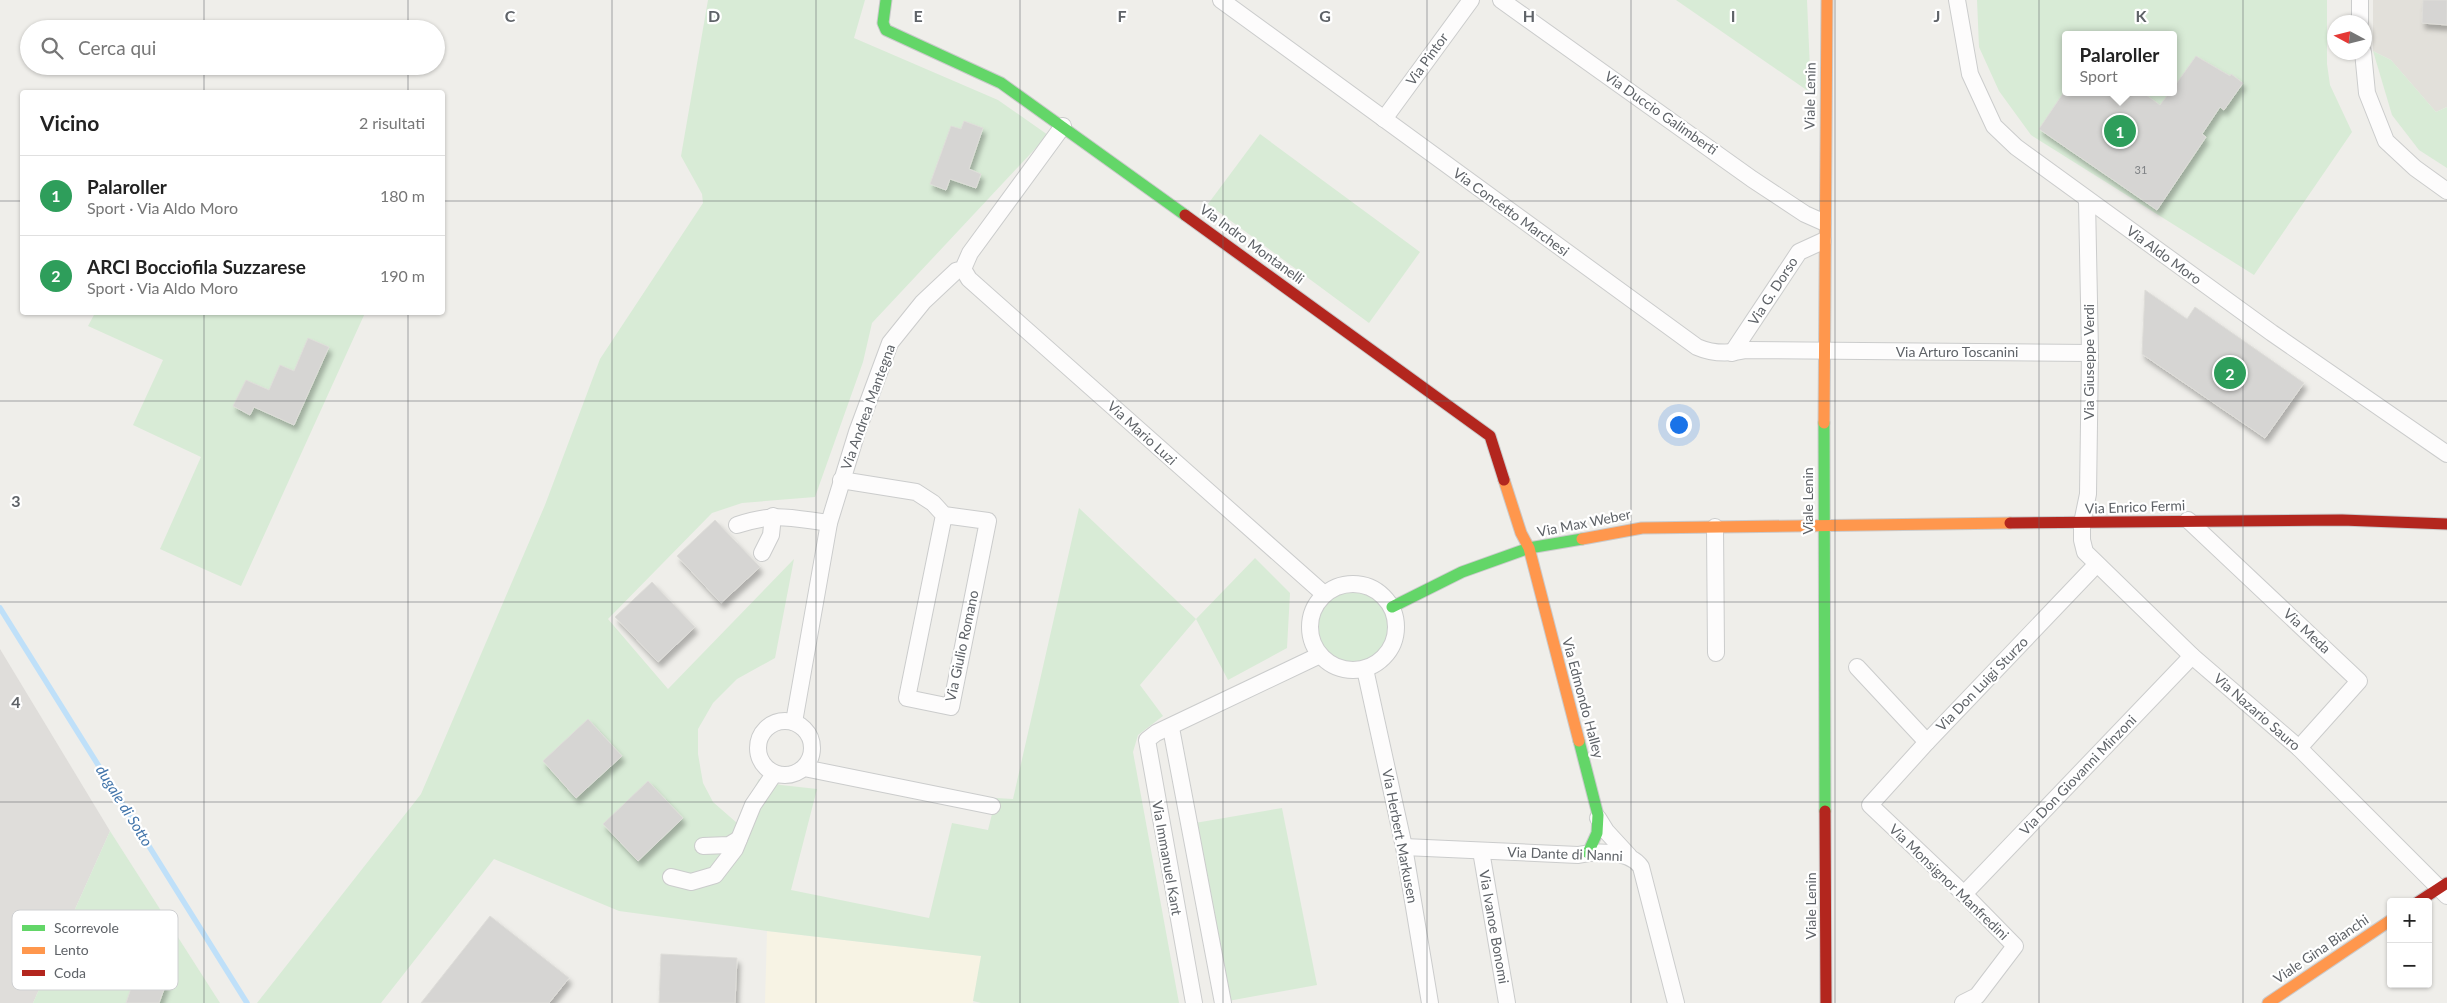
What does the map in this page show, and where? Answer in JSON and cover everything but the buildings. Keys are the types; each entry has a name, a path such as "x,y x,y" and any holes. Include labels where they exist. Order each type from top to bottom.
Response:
{"street":[{"name":"Via Indro Montanelli","path":"886,0 883,23 886,30 1000,83 1063,126 1490,436 1521,533 1529,548"},
{"name":"Via Concetto Marchesi","path":"1222,0 1697,347 1708,352 1732,353 1746,350 1825,350"},
{"name":"Via Pintor","path":"1384,119 1471,0"},
{"name":"Via Duccio Galimberti","path":"1501,0 1752,179 1805,214 1823,222"},
{"name":"Viale Lenin","path":"1826,1003 1823,526 1825,350 1823,222 1827,0"},
{"name":"Via Aldo Moro","path":"1957,0 1970,74 1994,126 2016,147 2086,200 2447,454"},
{"path":"2360,0 2360,15"},
{"path":"2364,60 2367,93 2386,140 2415,168 2447,190"},
{"name":"Via Andrea Mantegna","path":"794,722 829,523 841,480 890,343 923,302 956,270 963,269 970,253 1063,126"},
{"name":"Via Giuseppe Verdi","path":"2082,523 2088,494 2090,353 2086,200"},
{"name":"Via G. Dorso","path":"1732,353 1799,252 1823,241"},
{"name":"Via Mario Luzi","path":"963,269 969,279 1324,594"},
{"name":"Via Arturo Toscanini","path":"1825,350 2090,353"},
{"path":"841,480 916,492 933,503 944,515"},
{"name":"Via Giulio Romano","path":"944,515 988,521 951,708 907,698 944,515"},
{"path":"737,525 762,516 829,523"},
{"path":"762,553 770,536 773,516"},
{"name":"Via Enrico Fermi","path":"1823,526 2188,520 2342,520 2447,524"},
{"name":"Via Meda","path":"2188,520 2360,681 2299,748"},
{"name":"Via Nazario Sauro","path":"2082,523 2082,540 2085,552 2096,565 2192,656 2299,748 2444,889"},
{"name":"Via Max Weber","path":"1392,607 1462,572 1529,548 1625,529 1823,526"},
{"path":"1715,528 1716,653"},
{"name":"Via Edmondo Halley","path":"1529,548 1598,818 1597,833 1588,853"},
{"name":"Via Don Luigi Sturzo","path":"1870,805 1927,742 2096,565"},
{"path":"1348,583 1362,584 1379,592 1392,607 1396,619 1393,644 1382,659 1365,669 1342,669 1331,664 1320,655 1314,646 1310,632 1310,618 1315,605 1324,594 1335,587 1348,583"},
{"name":"Via Immanuel Kant","path":"1194,1003 1147,740 1151,736 1320,655"},
{"name":"Via Don Giovanni Minzoni","path":"1964,894 2192,656"},
{"path":"1857,667 1927,742"},
{"name":"Via Herbert Markusen","path":"1365,669 1404,847 1430,1003"},
{"path":"777,722 794,722 801,726 811,738 812,754 804,768 790,776 774,774 766,769 758,755 759,738 763,731 777,722"},
{"name":"Via Immanuel Kant","path":"1171,728 1223,1003"},
{"path":"804,768 992,806"},
{"path":"672,877 690,882 715,875 735,849 753,805 774,774"},
{"name":"Via Monsignor Manfredini","path":"1870,805 1964,894 2015,946 1978,996 1963,1003"},
{"path":"1598,818 1606,831 1629,856"},
{"path":"703,846 729,845 739,838"},
{"name":"Via Dante di Nanni","path":"1404,847 1578,856 1588,853 1629,856 1636,860 1641,866 1676,1003"},
{"name":"Via Ivanoe Bonomi","path":"1481,851 1507,1003"},
{"path":"2426,898 2444,889"},
{"name":"Viale Gina Bianchi","path":"2268,1003 2387,923"}],"shaded area":[{"path":"2373,0 2447,0 2447,107 2436,112 2391,60 2373,51"},
{"path":"0,649 110,831 75,910 12,910 12,990 39,990 33,1003 0,1003"},
{"path":"767,931 982,956 973,1003 765,1003"}],"green space":[{"path":"708,0 865,0 854,38 998,100 1048,135 872,323 863,362 815,497 742,503 712,513 608,619 668,689 794,559 775,658 737,679 713,703 698,729 698,754 703,783 713,802 737,823 759,779 781,785 817,789 791,890 929,918 952,823 988,830 996,798 1013,799 1079,508 1196,619 1140,685 1163,716 1138,735 1133,752 1179,1003 981,1003 973,1001 981,956 767,931 619,911 494,859 381,1003 257,1003 421,794 545,505 600,359 703,203 702,194 681,156"},
{"path":"1676,0 1807,0 1811,93"},
{"path":"1977,0 2327,0 2327,64 2330,85 2352,132 2254,275 2031,135 1999,91 1979,47"},
{"path":"2373,51 2391,60 2436,112 2447,107 2447,168 2419,150 2392,115"},
{"path":"1260,134 1420,252 1369,323 1208,204"},
{"path":"94,315 364,315 241,586 160,549 201,457 133,425 163,360 88,326"},
{"path":"1255,558 1290,593 1287,648 1228,680 1196,619"},
{"path":"1353,588 1367,591 1379,599 1387,611 1390,625 1387,639 1379,651 1367,659 1353,662 1339,659 1327,651 1319,639 1316,625 1319,611 1327,599 1339,591"},
{"path":"1282,808 1317,985 1228,1001 1195,823"},
{"path":"110,831 161,910 75,910"},
{"path":"178,937 220,1003 33,1003 39,990 178,990"}],"waterway":[{"name":"dugale di Sotto","path":"0,608 247,1003"}],"traffic: fast":[{"path":"886,0 883,23 886,30 1001,83 1185,215"},
{"path":"1824,423 1825,811"},
{"path":"1392,607 1462,572 1529,548 1582,539"},
{"path":"1579,741 1598,815 1597,833 1588,853"}],"traffic: slow":[{"path":"1824,423 1827,0"},
{"path":"1504,480 1521,533 1529,548 1579,741"},
{"path":"1582,539 1642,528 2010,523"},
{"path":"2268,1003 2387,923"}],"traffic: jam":[{"path":"1185,215 1490,436 1504,480"},
{"path":"2010,523 2342,520 2447,524"},
{"path":"1825,811 1826,1003"},
{"path":"2424,898 2447,883"}],"place":[{"name":"Palaroller","path":"2120,131"},
{"name":"ARCI Bocciofila Suzzarese","path":"2230,373"}]}
